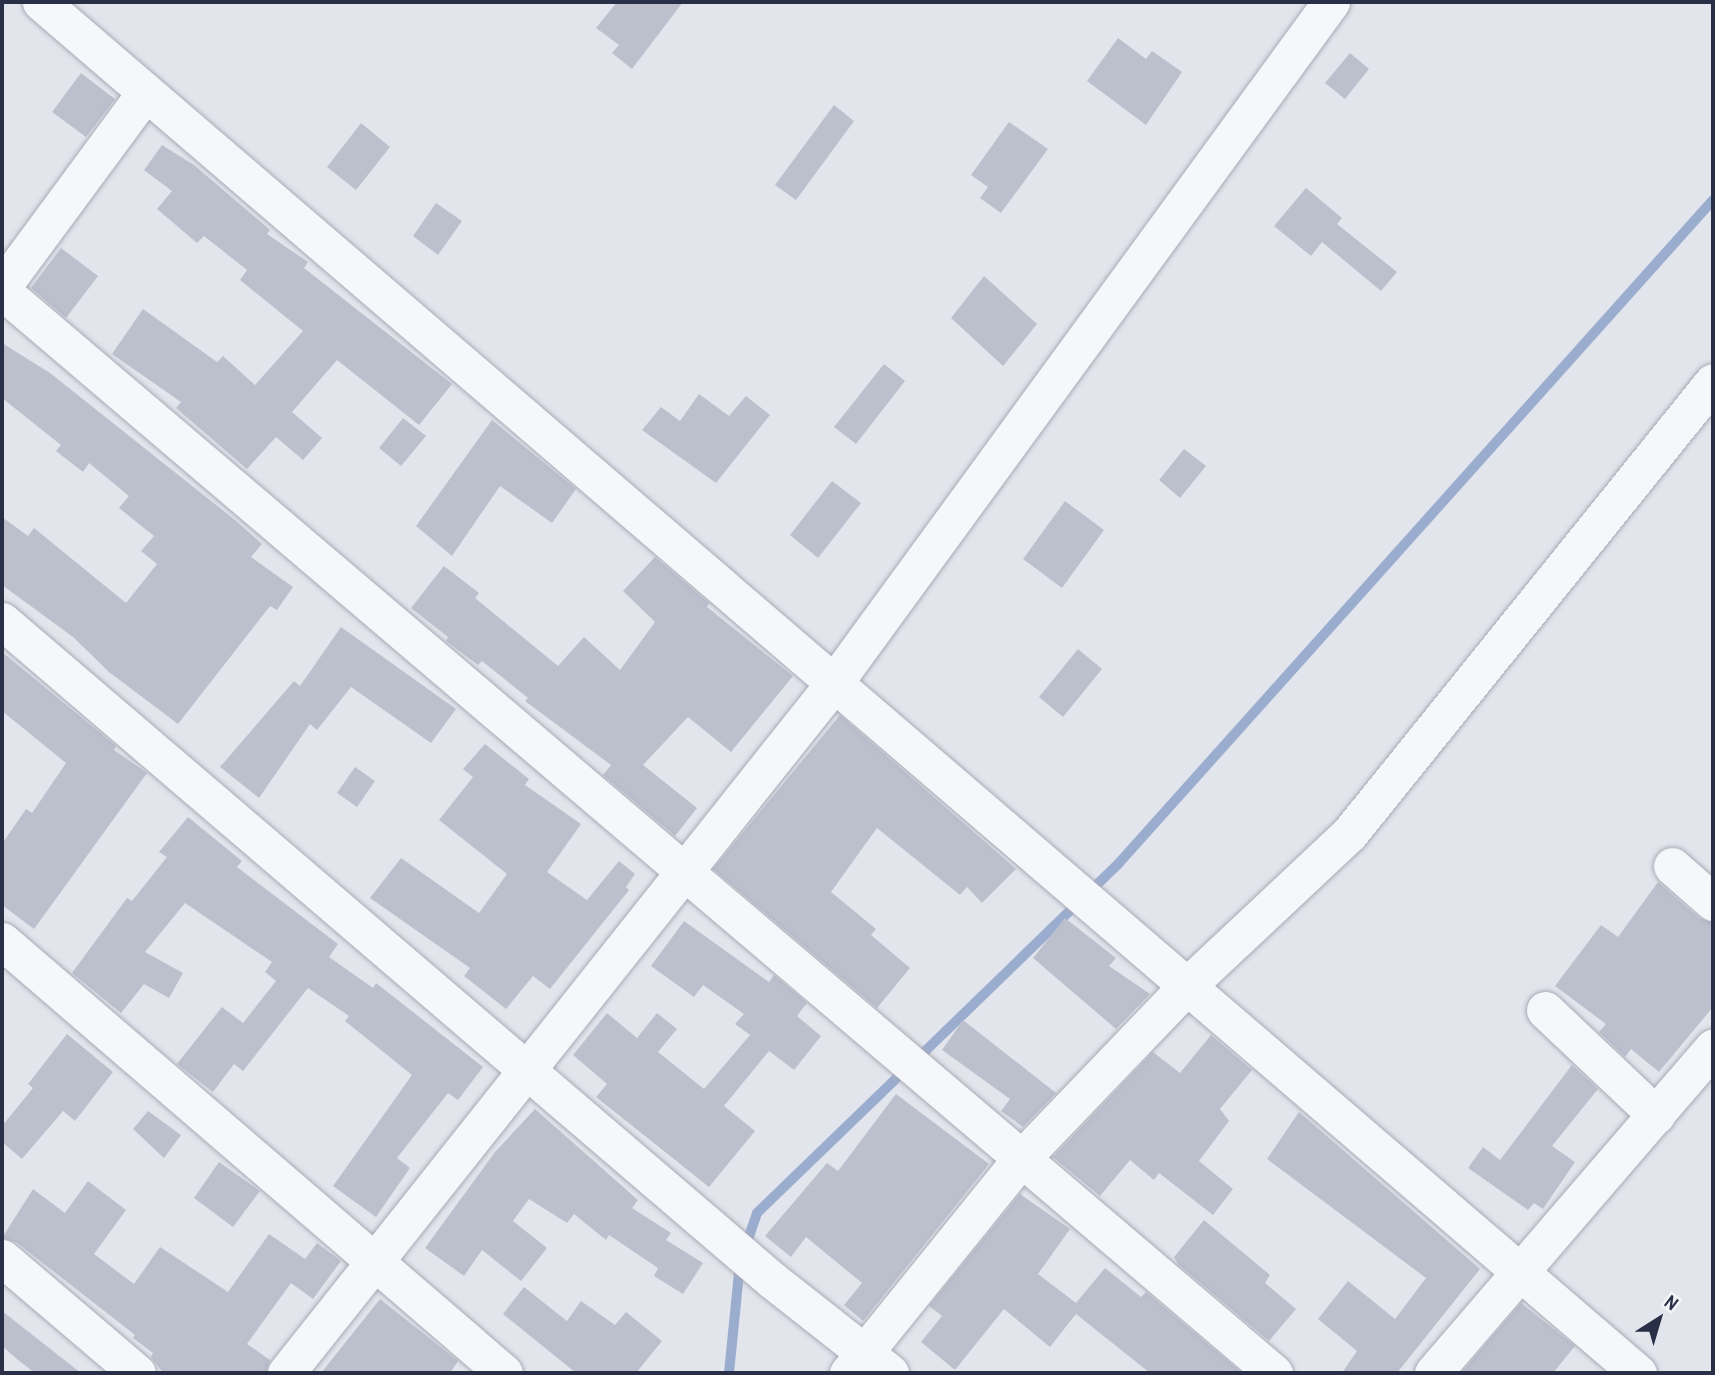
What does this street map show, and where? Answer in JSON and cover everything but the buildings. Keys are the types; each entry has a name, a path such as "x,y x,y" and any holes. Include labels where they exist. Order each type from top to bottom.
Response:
{"street":[{"path":"41,2 1639,1373"},
{"path":"286,1373 834,683 1331,2"},
{"path":"146,92 2,289 942,1092 1019,1161 1274,1373"},
{"path":"2,621 772,1280 867,1366 1019,1161 1187,986 1349,834 1713,382"},
{"path":"1672,866 1713,902"},
{"path":"2,941 376,1259 505,1373"},
{"path":"1545,1010 1656,1115"},
{"path":"1433,1373 1518,1270 1713,1048"},
{"path":"2,1258 137,1373"}],"waterway":[{"path":"917,1059 1119,863 1713,200"},
{"path":"745,1248 757,1213 906,1069"},
{"path":"729,1373 740,1263"}]}
